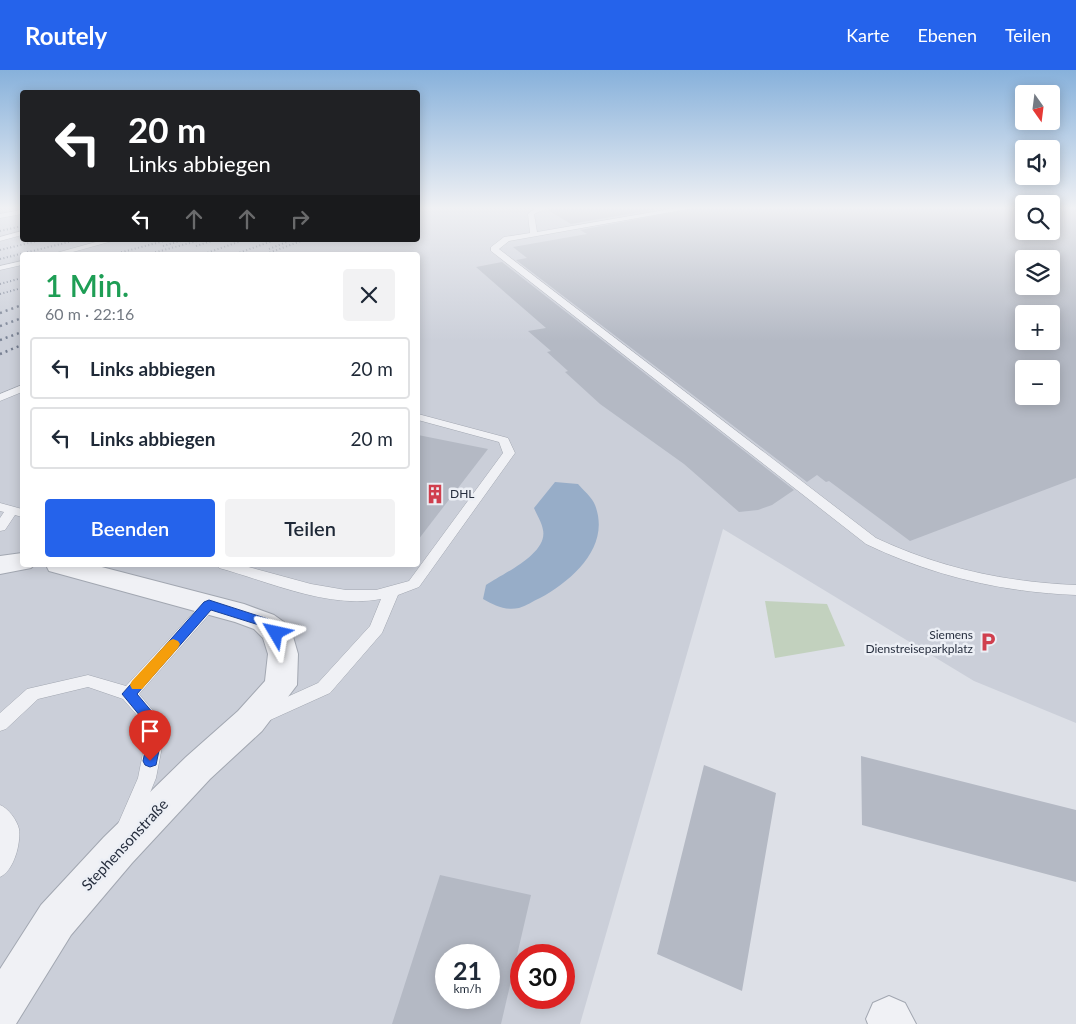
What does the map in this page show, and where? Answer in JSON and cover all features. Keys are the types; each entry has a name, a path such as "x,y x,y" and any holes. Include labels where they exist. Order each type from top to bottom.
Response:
{"street":[{"path":"0,565 20,562"},
{"name":"Stephensonstraße","path":"0,1009 56,920 118,850 198,768 250,722 281,685 283,654 276,633 264,622 209,605 66,567"}],"lane":[{"path":"497,252 872,540 903,557 962,577 1033,589 1076,590"},
{"path":"0,268 20,263"},
{"path":"0,398 20,389"},
{"path":"232,567 330,592 363,596 391,593 414,584 509,453 504,440 420,417"},
{"path":"0,527 12,510"},
{"path":"250,722 324,688 377,629 391,593"},
{"path":"129,694 209,605"},
{"path":"0,724 33,694 88,681 129,694 157,726 147,778 118,850"},
{"path":"0,814 9,829 4,862 0,867"}],"shaded area":[{"path":"0,252 1015,252 1015,295 1060,295 1060,252 1076,252 1076,723 974,681 723,529 580,1024 0,1024"}],"green space":[{"path":"765,601 827,604 845,646 775,658"}],"water":[{"path":"555,482 578,484 594,502 599,520 598,534 586,560 565,582 522,607 514,609 504,608 483,599 486,585 531,555 543,539 541,522 534,508"}],"building":[{"path":"519,252 1015,252 1015,295 1060,295 1060,252 1076,252 1076,478 910,541 829,481 826,482 817,475 807,482 516,260 527,258"},
{"path":"502,262 794,490 772,505 758,510 739,512 684,464 600,404 565,372 568,371 547,352 551,351 528,331 546,328 476,267"},
{"name":"DHL","path":"420,435 488,449 420,537"},
{"path":"861,756 1076,810 1076,882 862,825"},
{"path":"704,765 776,793 742,991 657,954"},
{"path":"440,875 531,895 520,944 510,944 510,985 501,1024 392,1024"}],"railway":[{"path":"0,259 20,254"},
{"path":"0,284 20,279"},
{"path":"0,294 20,289"},
{"path":"0,313 20,306"},
{"path":"0,326 20,319"},
{"path":"0,340 20,333"},
{"path":"0,354 20,346"}],"slow traffic":[{"path":"137,685 173,644"}],"place":[{"name":"DHL","path":"435,494"},
{"name":"Siemens Dienstreiseparkplatz","path":"988,642"}],"route":[{"path":"150,761 157,726 129,694 209,605 244,614 264,622 276,633"}]}
